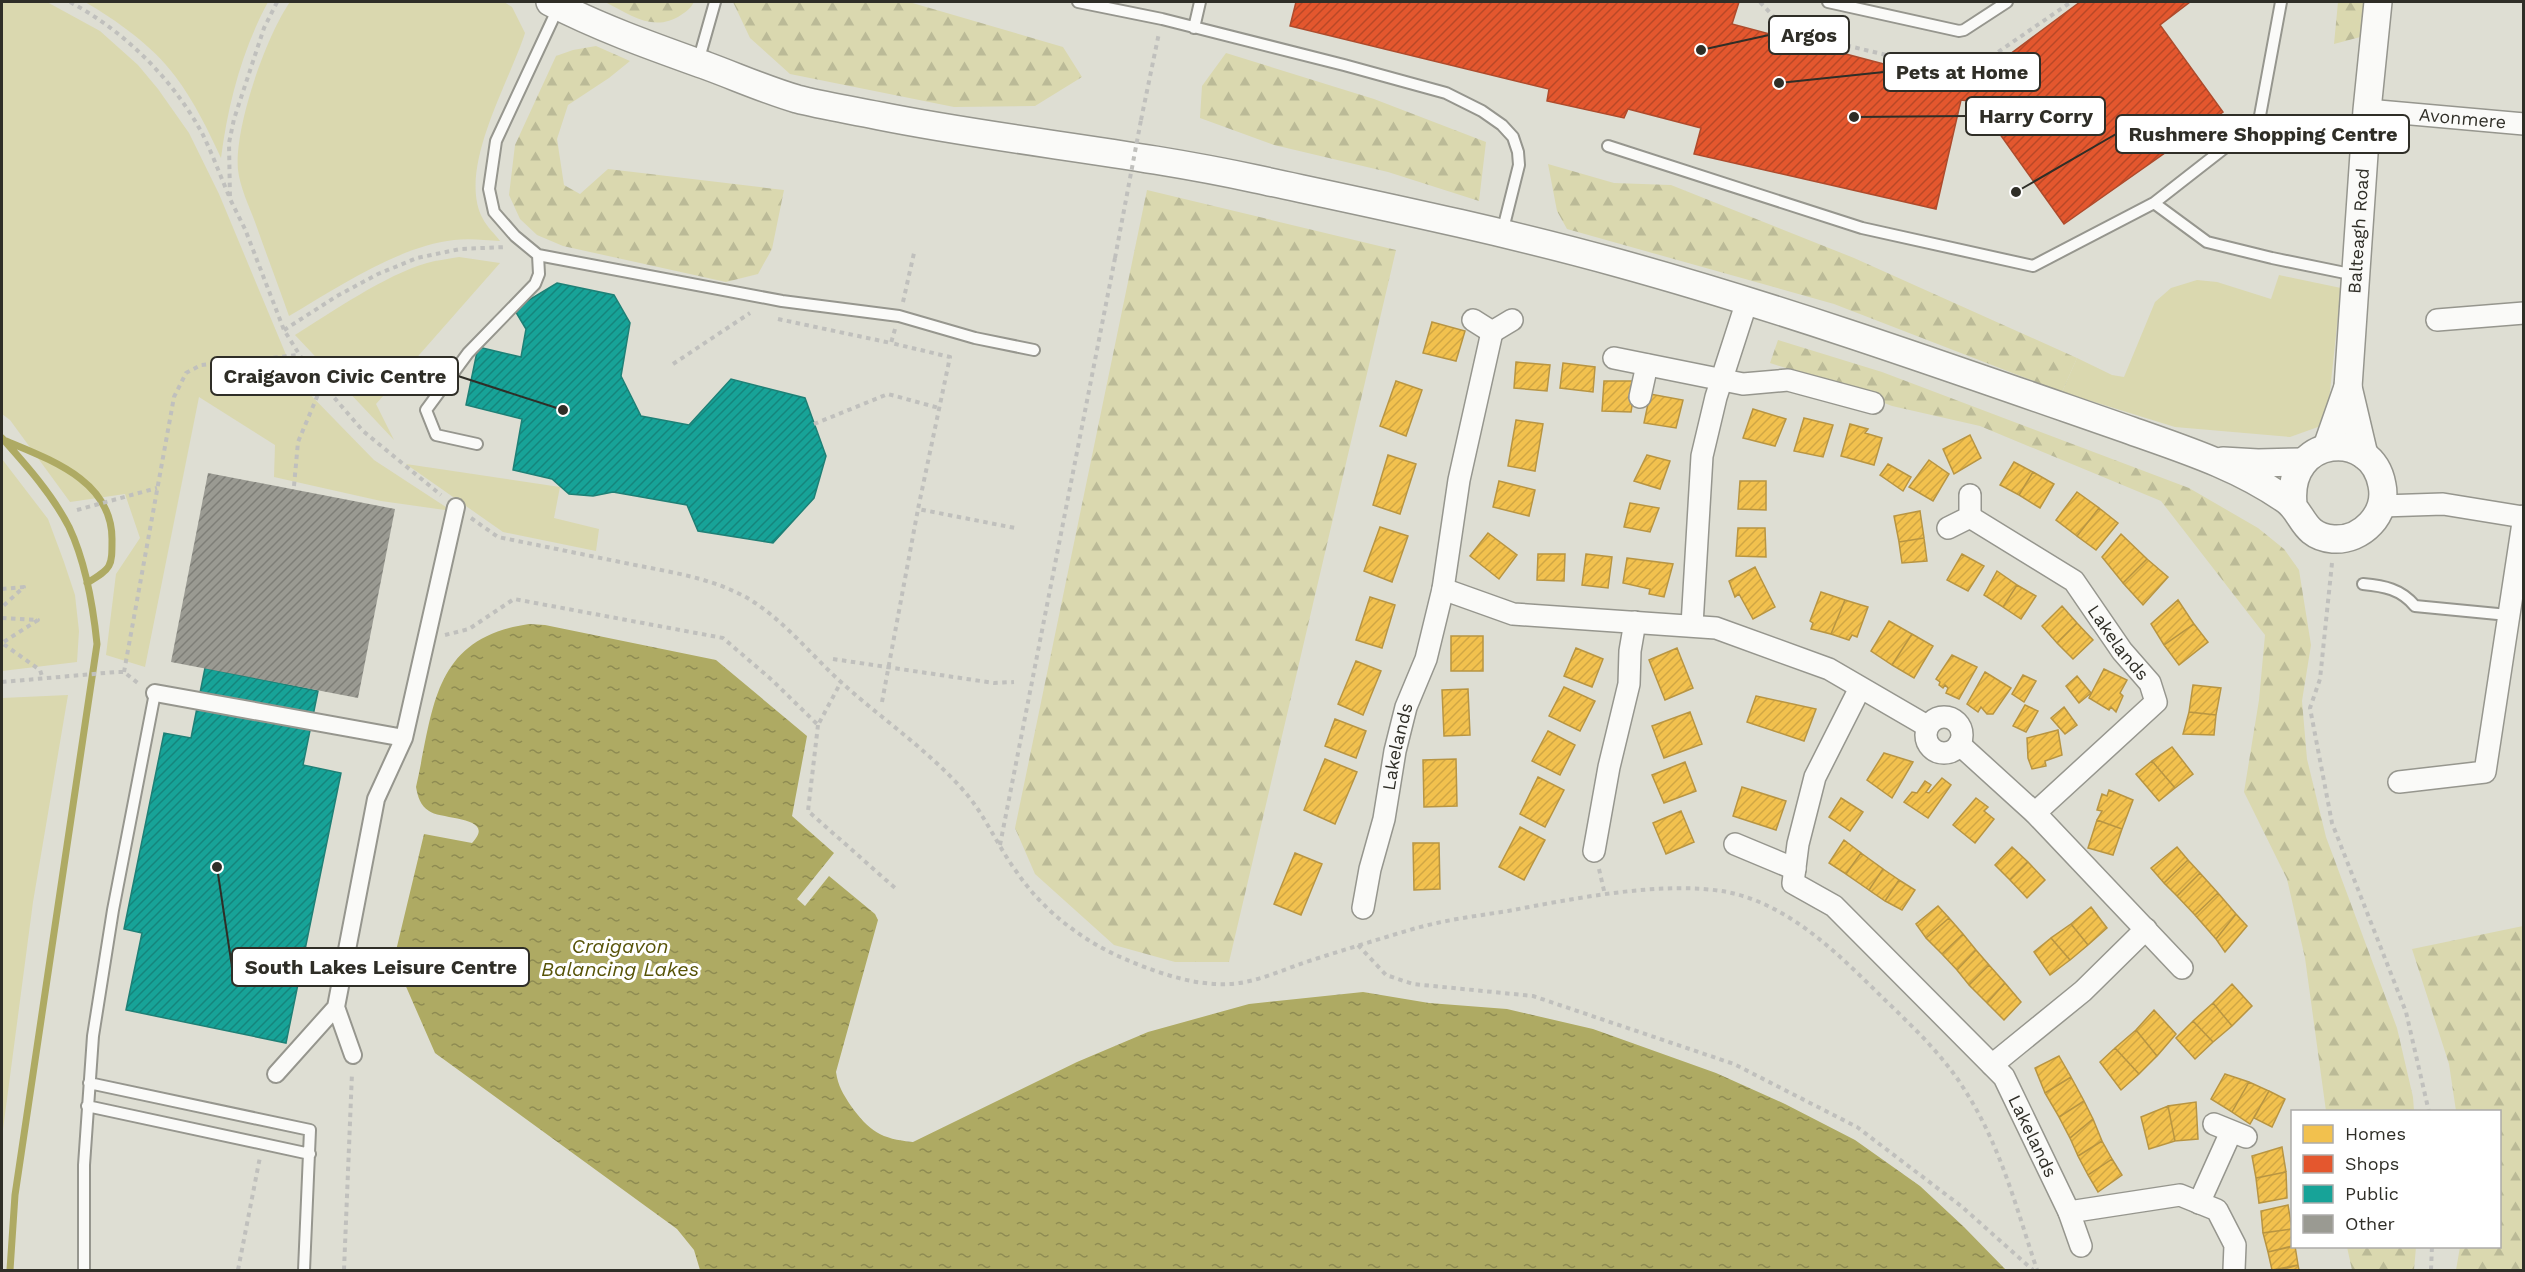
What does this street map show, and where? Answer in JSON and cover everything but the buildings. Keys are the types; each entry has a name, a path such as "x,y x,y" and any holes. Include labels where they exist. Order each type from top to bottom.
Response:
{"street":[{"name":"Balteagh Road","path":"2327,447 2348,387 2367,110 2379,2"},
{"path":"555,4 631,38 796,99 946,129 1189,164 1502,233 1617,262 1831,327 2216,460 2292,504"},
{"name":"Avonmere","path":"2367,110 2523,124"},
{"path":"1692,625 1702,456 1721,381 1747,301"},
{"path":"2437,320 2523,313"},
{"path":"1473,320 1492,332 1512,320"},
{"name":"Lakelands","path":"1363,908 1370,869 1384,819 1395,751 1406,706 1426,659 1443,589 1459,480 1492,332"},
{"path":"1614,358 1743,384 1788,380 1874,404"},
{"path":"1640,397 1647,365"},
{"name":"Balteagh Road","path":"2348,387 2364,455"},
{"path":"2327,447 2346,447 2364,455 2381,477 2384,492 2382,506 2372,524 2355,536 2335,539 2316,534 2301,522 2292,504 2293,482 2302,462 2327,447"},
{"path":"2216,460 2258,463 2302,462"},
{"path":"1948,528 1970,517 1971,495"},
{"path":"2382,506 2443,504 2523,517 2485,772 2399,782"},
{"path":"353,1055 336,1006 376,799 404,738 456,507"},
{"name":"Lakelands","path":"1970,517 2074,581 2122,651 2150,683 2156,702 2035,813"},
{"path":"1443,589 1513,614 1716,628 1829,669 1927,726 1926,738 1932,749 1944,753 1955,749 1959,744 2035,813 2182,968"},
{"path":"1594,851 1609,767 1629,684 1630,651 1635,622"},
{"path":"1735,844 1795,869 1798,844 1815,777 1860,688"},
{"path":"155,693 404,738"},
{"name":"Lakelands","path":"1795,869 1793,883 1834,906 2004,1077 2069,1212 2081,1246"},
{"path":"1992,1065 2082,991 2146,929"},
{"path":"276,1074 336,1006"},
{"path":"2199,1203 2231,1131"},
{"path":"2069,1212 2180,1196 2217,1210 2235,1245 2234,1270"}],"lane":[{"path":"698,63 715,2"},
{"path":"1078,2 1162,19 1446,93 1482,111 1508,131 1513,137 1518,152 1519,165 1502,233"},
{"path":"1194,28 1200,2"},
{"path":"1828,2 1959,31 2007,2"},
{"path":"1608,146 1862,228 2033,266 2154,203 2259,121 2281,2"},
{"path":"555,4 496,141 489,189 494,212 524,244 538,255 782,301 899,316 975,338 1034,350"},
{"path":"2154,203 2207,242 2355,275"},
{"path":"477,444 436,435 426,410 468,352 535,284 539,274 538,255"},
{"path":"2363,584 2387,586 2408,596 2415,606 2508,615"},
{"path":"84,1270 84,1165 93,1036 155,693"},
{"path":"89,1083 310,1130 304,1270"},
{"path":"87,1106 310,1154"}],"path":[{"path":"70,2 105,23 126,40 168,85 201,132 245,229 284,330 299,355 322,385 363,431 456,507 498,537 698,578 748,598 783,625 841,682 940,766 984,817 1027,886 1057,917 1082,937 1118,956 1167,975 1199,982 1229,984 1255,980 1358,945 1425,926 1573,899 1646,891 1708,890 1731,893 1757,902 1796,922 1825,942 1929,1042 1950,1069 1967,1094 1991,1138 2007,1177 2035,1270"},
{"path":"231,199 229,143 234,119 264,28 277,2"},
{"path":"1760,2 1778,21 1832,42 1966,74 2071,2"},
{"path":"1767,8 1768,2"},
{"path":"1000,846 1162,19"},
{"path":"284,330 368,280 417,258 460,249 500,248 524,244"},
{"path":"891,343 914,253"},
{"path":"674,364 748,312 759,315"},
{"path":"770,317 950,357 918,509 882,702"},
{"path":"124,672 174,397 186,374 201,365 299,355"},
{"path":"294,486 298,442 322,385"},
{"path":"814,424 888,394 939,408"},
{"path":"77,510 157,488"},
{"path":"918,509 1015,528"},
{"path":"2335,539 2320,679 2310,708 2332,823 2406,1012 2428,1110"},
{"path":"2,589 24,587 2,608"},
{"path":"426,638 469,629 514,599 723,638 772,680 818,725"},
{"path":"2,618 38,620 2,643 40,670 43,679"},
{"path":"834,659 994,683 1014,682"},
{"path":"2,682 124,672 155,693"},
{"path":"841,682 818,725 807,811 895,888"},
{"path":"1358,945 1386,975 1413,984 1533,996 1734,1064 1857,1127 1961,1206 2035,1270"},
{"path":"344,1270 353,1055"},
{"path":"238,1270 263,1144"},
{"path":"2431,1270 2432,1248"}],"green space":[{"path":"2,2 47,2 100,31 138,65 189,133 219,194 297,381 374,460 452,511 381,501 274,477 275,445 199,397 145,667 106,655 116,574 140,538 125,494 70,502 10,420 2,414"},
{"path":"85,2 268,2 237,78 221,158 206,126 182,86 166,65 133,34"},
{"path":"290,2 504,2 512,7 525,33 488,126 480,151 476,176 476,199 483,219 500,241 454,240 412,250 348,281 289,316 245,196 238,170 238,152 253,83 271,37"},
{"path":"605,2 694,2 689,9 671,20 652,22 633,17"},
{"path":"733,2 909,2 1063,47 1082,77 1035,106 954,107 790,74 750,38"},
{"path":"2338,2 2368,2 2364,36 2334,44"},
{"path":"596,46 630,61 568,105 557,139 564,185 580,194 608,169 784,190 772,249 758,274 726,282 563,246 537,235 520,219 509,195 515,145 556,56"},
{"path":"1226,53 1374,99 1486,142 1479,201 1388,172 1274,145 1200,118 1202,86"},
{"path":"1548,164 1614,183 1671,185 1854,258 2077,358 2062,392 1834,304 1567,229 1557,211"},
{"path":"1147,190 1396,250 1229,962 1175,962 1114,945 1035,874 1015,828"},
{"path":"459,257 500,263 376,404 394,440 295,335 394,276 427,263"},
{"path":"2279,275 2341,288 2327,419 2318,427 2290,437 2175,427 2062,392 2077,358 2112,375 2124,377 2155,302 2171,288 2197,280 2217,282 2271,299"},
{"path":"1778,340 1882,372 2189,488 2258,528 2284,549 2299,570 2311,645 2302,701 2307,759 2326,837 2397,1028 2414,1110 2326,1110 2305,958 2287,879 2244,792 2259,700 2265,635 2161,501 1980,426 1892,406 1830,382 1770,363"},
{"path":"2,459 48,519 64,562 75,595 79,631 77,662 2,671"},
{"path":"406,464 560,487 554,518 599,529 596,551 503,532"},
{"path":"68,695 33,902 2,1137 2,698"},
{"path":"2523,926 2523,1270 2456,1270 2460,1248 2501,1248 2501,1110 2456,1110 2449,1064 2412,949"},
{"path":"2347,1248 2416,1248 2414,1270 2352,1270"}],"water":[{"name":"Craigavon Balancing Lakes","path":"529,624 545,625 716,660 807,736 792,816 834,853 797,899 805,906 829,876 875,914 878,920 836,1072 841,1090 851,1106 870,1128 884,1136 913,1142 1077,1062 1148,1032 1249,1004 1363,992 1429,1003 1507,1009 1593,1029 1716,1073 1785,1104 1855,1140 1920,1186 2006,1270 700,1270 694,1250 677,1229 435,1053 394,959 424,834 472,843 478,834 478,828 473,823 435,814 426,809 421,803 416,787 434,704 443,681 455,661 473,644 497,632"}],"waterway":[{"path":"2,438 47,491 69,527 88,584 97,644 15,1195 10,1270"},
{"path":"6,441 42,456 76,475 102,502 109,519 112,556 106,570 87,583"}],"place":[{"name":"Argos","path":"1701,50"},
{"name":"Pets at Home","path":"1779,83"},
{"name":"Harry Corry","path":"1854,117"},
{"name":"Rushmere Shopping Centre","path":"2016,192"},
{"name":"Craigavon Civic Centre","path":"563,410"},
{"name":"South Lakes Leisure Centre","path":"217,867"}]}
